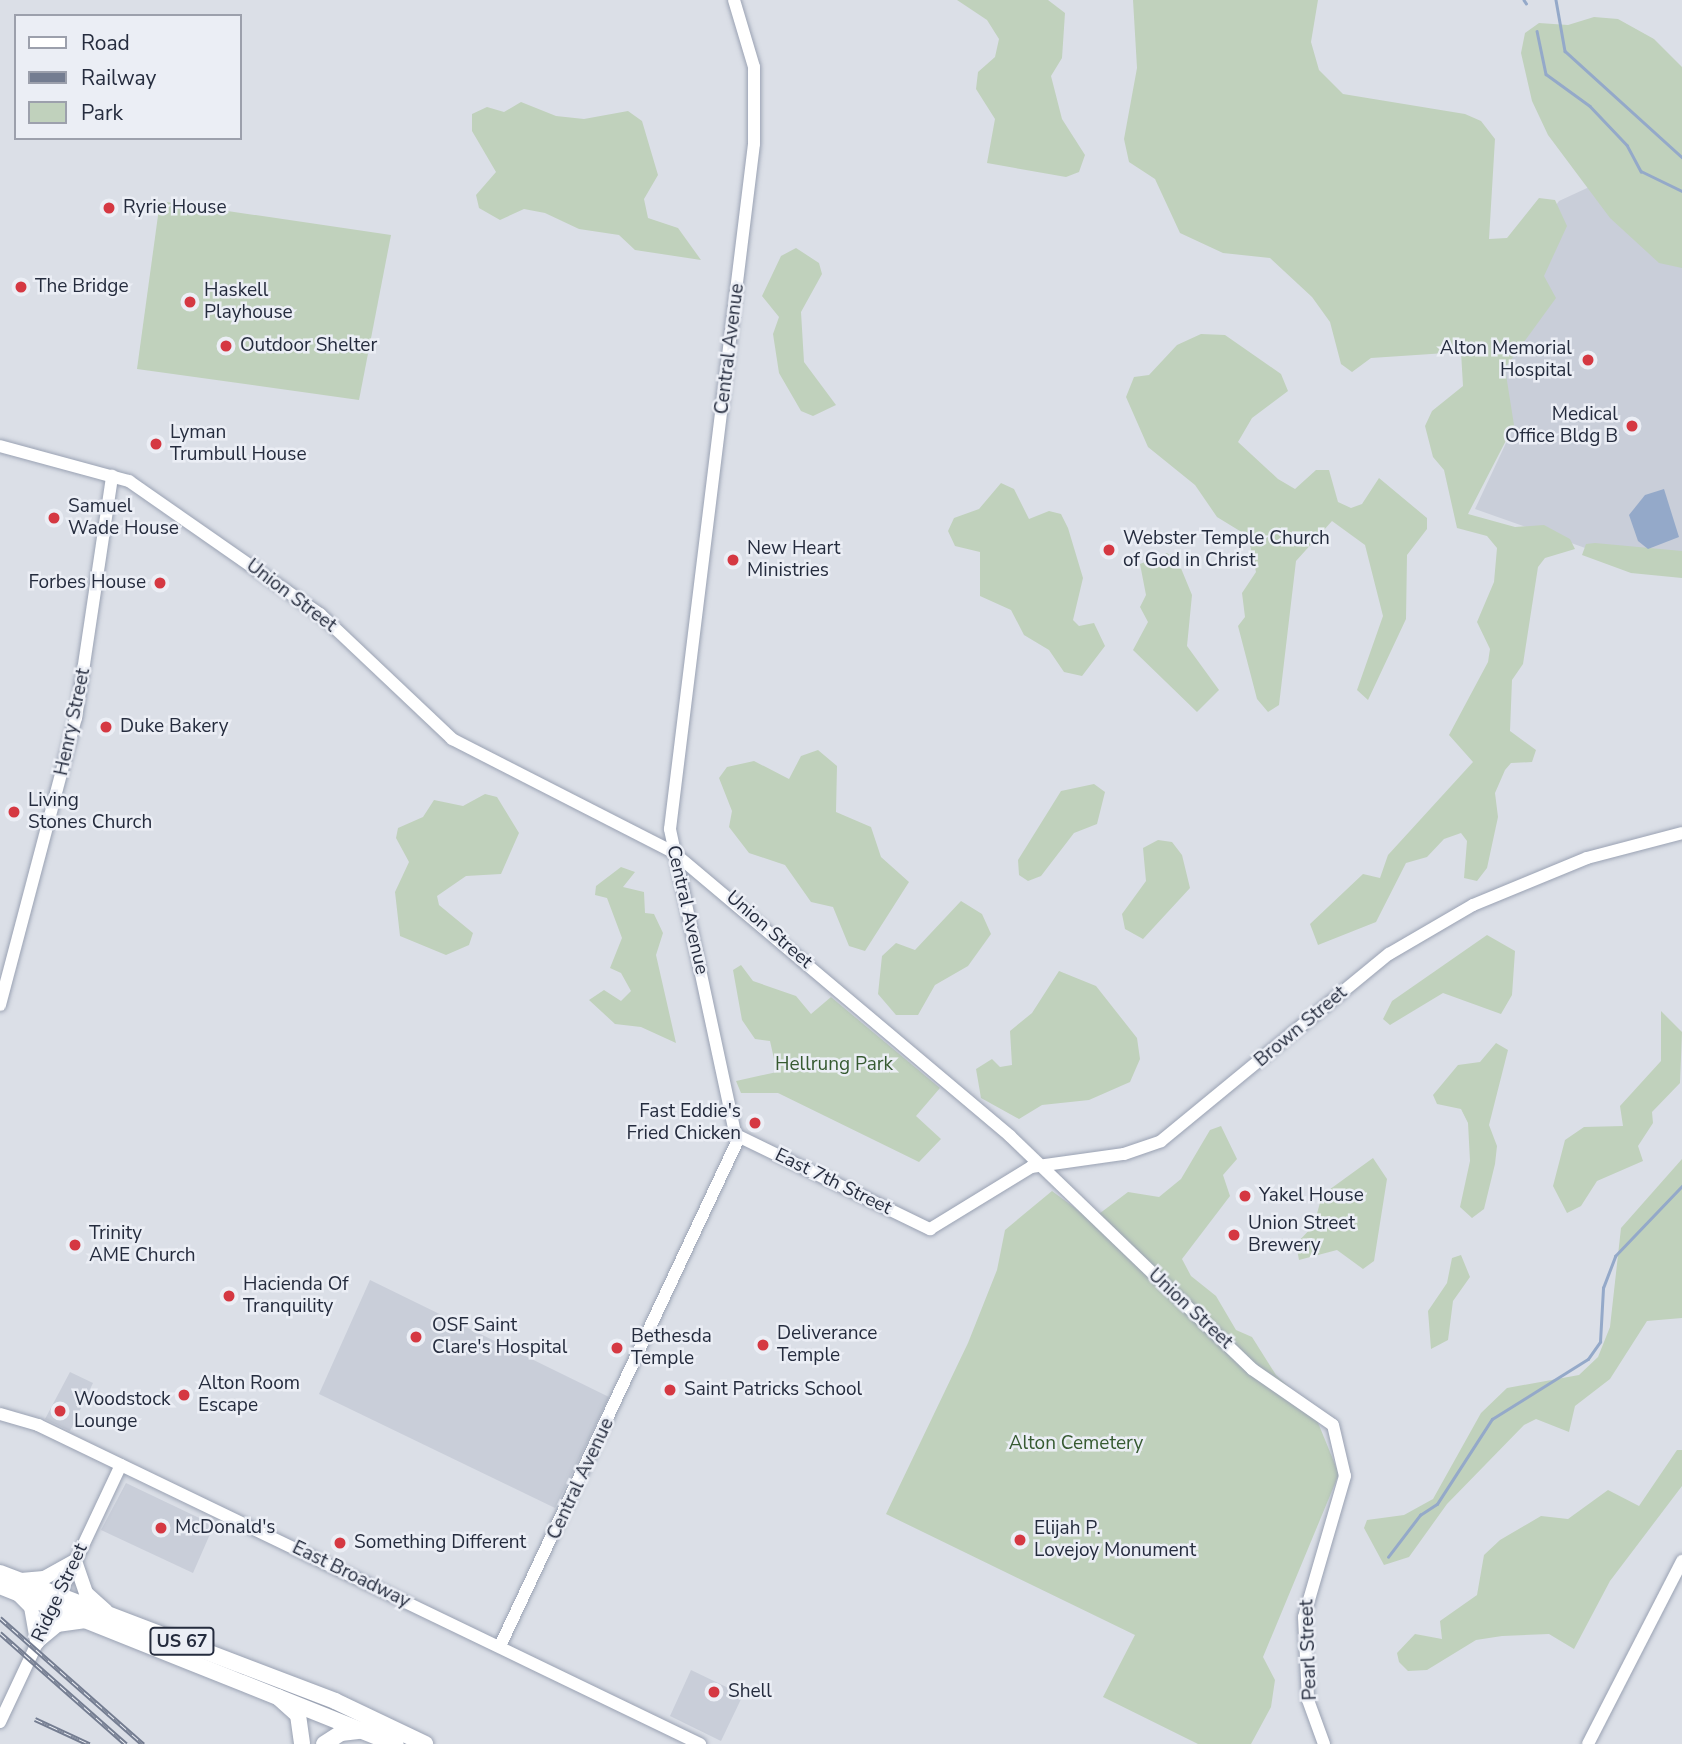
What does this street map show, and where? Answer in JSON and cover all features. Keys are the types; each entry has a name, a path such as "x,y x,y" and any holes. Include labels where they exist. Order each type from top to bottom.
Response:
{"highway":[{"name":"US 67","path":"0,1573 11,1585 103,1617 326,1705"},
{"name":"US 67","path":"103,1617 271,1691 298,1715 304,1744"},
{"path":"271,1691 326,1705 425,1744"},
{"path":"326,1705 396,1744"},
{"path":"304,1744 326,1705"},
{"path":"321,1744 326,1705"},
{"path":"321,1744 341,1733 367,1730"}],"main road":[{"path":"75,1561 86,1593 103,1617 73,1620 37,1642 31,1607 11,1585 44,1578 75,1561"}],"street":[{"name":"Central Avenue","path":"500,1646 683,1266 736,1135 673,852 672,806 754,144 754,67 734,0"},
{"name":"Union Street","path":"0,446 129,481 320,614 452,739 673,852 1040,1164 1252,1369 1333,1425 1345,1476"},
{"name":"Henry Street","path":"0,1005 76,718 112,476"},
{"name":"Brown Street","path":"930,1229 1040,1164 1124,1154 1161,1141 1425,931 1537,877 1682,833"},
{"name":"East 7th Street","path":"736,1135 930,1229"},
{"name":"East Broadway","path":"0,1414 121,1465 700,1744"},
{"name":"Ridge Street","path":"0,1722 121,1465"},
{"name":"Pearl Street","path":"1324,1744 1308,1700 1305,1602 1345,1476"},
{"path":"1588,1744 1682,1561"}],"shaded area":[{"name":"Alton Memorial Hospital","path":"1639,164 1682,187 1682,574 1619,560 1475,509 1514,426 1488,398 1530,241 1559,201"},
{"name":"OSF Saint Clare's Hospital","path":"370,1280 609,1397 555,1508 319,1394"},
{"path":"70,1372 93,1383 70,1431 45,1419"},
{"path":"126,1483 214,1525 193,1573 101,1530"},
{"path":"691,1670 743,1695 721,1741 670,1716"}],"green space":[{"path":"957,0 1048,0 1065,13 1062,58 1051,76 1062,119 1085,155 1079,172 1066,177 987,163 995,119 976,89 978,72 995,57 999,39 987,20"},
{"path":"1133,0 1318,0 1311,42 1319,70 1343,94 1465,114 1481,121 1495,139 1489,239 1507,238 1539,198 1555,200 1567,226 1544,276 1556,298 1505,368 1514,425 1468,514 1515,527 1544,525 1570,539 1575,549 1545,558 1538,567 1523,664 1512,680 1510,731 1536,750 1532,762 1511,763 1505,770 1495,793 1498,817 1487,868 1477,881 1464,878 1467,841 1461,833 1444,839 1427,857 1406,863 1376,922 1318,945 1310,924 1363,874 1380,878 1388,855 1473,762 1449,735 1488,662 1490,649 1477,622 1494,582 1497,548 1487,536 1457,528 1444,470 1433,457 1425,426 1432,411 1463,386 1461,352 1371,358 1352,372 1341,364 1330,322 1312,297 1270,258 1223,253 1180,233 1155,179 1129,162 1124,139 1137,68"},
{"path":"1594,17 1618,19 1654,39 1682,67 1682,268 1659,263 1610,218 1548,135 1532,101 1521,53 1525,33 1539,23 1568,25"},
{"path":"521,102 556,116 584,119 628,111 642,121 658,175 644,199 648,218 678,228 701,260 635,250 619,235 579,229 545,213 524,209 500,220 479,208 476,195 496,172 472,131 472,114 487,107 504,112"},
{"path":"160,201 391,235 359,400 137,369"},
{"path":"796,248 819,263 822,274 801,312 804,362 836,405 813,416 801,411 779,373 773,334 779,317 762,296 781,256"},
{"path":"1201,334 1225,335 1281,374 1288,391 1252,418 1238,442 1278,479 1295,489 1316,470 1329,470 1338,502 1351,508 1362,504 1379,478 1427,518 1427,529 1407,555 1406,619 1368,700 1357,690 1383,616 1365,545 1332,521 1296,561 1279,705 1268,712 1257,699 1238,626 1245,617 1242,593 1256,572 1248,536 1217,517 1195,485 1148,447 1126,397 1134,377 1149,375 1177,345"},
{"path":"1001,483 1014,489 1029,519 1049,511 1061,514 1068,528 1083,578 1073,620 1079,626 1094,623 1105,646 1082,676 1064,672 1049,650 1024,635 1011,610 980,596 980,552 955,546 948,531 954,518 979,509"},
{"path":"1586,544 1682,551 1682,578 1631,573 1582,555"},
{"path":"1167,553 1178,561 1192,595 1187,646 1219,690 1197,712 1133,650 1148,622 1140,607 1146,595 1140,564"},
{"path":"818,750 837,766 836,812 871,827 881,857 909,882 865,951 849,946 833,907 811,902 785,865 749,853 729,827 732,811 719,778 727,767 754,761 789,779 801,756"},
{"path":"1094,784 1105,792 1097,824 1074,833 1041,876 1028,881 1019,875 1018,860 1061,791"},
{"path":"485,794 497,797 519,833 501,874 466,876 437,896 439,905 473,933 469,945 446,955 400,936 395,892 409,862 396,838 398,828 423,817 434,800 463,806"},
{"path":"1158,840 1172,842 1182,855 1190,888 1143,939 1125,929 1122,914 1146,881 1143,848"},
{"path":"621,867 635,872 623,887 644,892 645,913 654,914 663,933 656,955 676,1043 641,1027 615,1024 589,1000 604,990 621,1001 631,991 621,973 610,968 622,938 607,898 595,895 596,886"},
{"path":"961,901 982,914 991,934 968,966 935,985 918,1015 896,1015 878,994 882,956 896,943 915,950"},
{"path":"1487,935 1515,951 1512,995 1501,1014 1443,993 1390,1025 1383,1019 1392,1001"},
{"name":"Hellrung Park","path":"741,965 753,981 796,996 811,1014 831,997 940,1088 916,1116 941,1139 919,1162 778,1093 741,1093 736,1081 777,1072 770,1041 755,1039 742,1020 733,970"},
{"path":"1059,971 1096,986 1137,1038 1140,1059 1130,1082 1089,1100 1042,1105 1019,1119 981,1098 976,1069 992,1059 1000,1067 1012,1065 1010,1031 1032,1013"},
{"path":"1661,1011 1682,1032 1680,1083 1652,1112 1653,1123 1638,1146 1643,1161 1597,1181 1581,1206 1567,1213 1553,1186 1565,1140 1584,1127 1623,1126 1620,1106 1661,1061"},
{"path":"1496,1043 1508,1050 1489,1125 1497,1146 1495,1164 1484,1209 1472,1218 1460,1207 1470,1161 1468,1123 1461,1109 1437,1104 1433,1095 1458,1065 1480,1062"},
{"name":"Alton Cemetery","path":"1221,1126 1237,1159 1223,1175 1230,1196 1182,1259 1191,1276 1216,1296 1236,1330 1252,1337 1276,1375 1312,1408 1339,1474 1263,1657 1275,1680 1271,1707 1251,1744 1198,1744 1103,1697 1135,1635 886,1514 968,1343 997,1270 1005,1230 1052,1191 1091,1220 1128,1192 1159,1197 1181,1179 1210,1130"},
{"path":"1373,1158 1387,1179 1374,1261 1363,1269 1337,1250 1299,1260 1296,1244 1314,1225 1322,1195"},
{"path":"1682,1159 1682,1318 1647,1321 1610,1379 1575,1406 1569,1432 1536,1419 1524,1425 1447,1504 1409,1557 1384,1565 1364,1528 1367,1520 1404,1515 1433,1499 1481,1413 1507,1388 1579,1375 1598,1357 1610,1327 1621,1228"},
{"path":"1461,1255 1470,1277 1453,1301 1448,1340 1431,1349 1428,1311 1447,1283 1452,1258"},
{"path":"1677,1450 1682,1450 1682,1486 1610,1581 1574,1649 1549,1634 1502,1636 1476,1640 1427,1670 1408,1671 1399,1662 1397,1653 1415,1634 1442,1639 1440,1621 1477,1595 1484,1555 1500,1540 1541,1516 1568,1519 1608,1490 1639,1506"}],"water":[{"path":"1664,489 1679,537 1648,549 1638,541 1629,515 1645,495"}],"waterway":[{"path":"1556,0 1565,51 1682,157"},
{"path":"1537,31 1546,74 1590,106 1627,145 1641,171 1682,191"},
{"path":"1388,1557 1420,1515 1437,1504 1492,1419 1588,1359 1600,1342 1603,1288 1615,1256 1682,1186"}],"railway":[{"path":"0,1618 143,1744"},
{"path":"0,1633 126,1744"},
{"path":"35,1719 89,1744"}],"place":[{"name":"Ryrie House","path":"109,208"},
{"name":"The Bridge","path":"21,287"},
{"name":"Haskell Playhouse","path":"190,302"},
{"name":"Outdoor Shelter","path":"226,346"},
{"name":"Alton Memorial Hospital","path":"1588,360"},
{"name":"Medical Office Bldg B","path":"1632,426"},
{"name":"Lyman Trumbull House","path":"156,444"},
{"name":"Samuel Wade House","path":"54,518"},
{"name":"Webster Temple Church of God in Christ","path":"1109,550"},
{"name":"New Heart Ministries","path":"733,560"},
{"name":"Forbes House","path":"160,583"},
{"name":"Duke Bakery","path":"106,727"},
{"name":"Living Stones Church","path":"14,812"},
{"name":"Fast Eddie's Fried Chicken","path":"755,1123"},
{"name":"Yakel House","path":"1245,1196"},
{"name":"Union Street Brewery","path":"1234,1235"},
{"name":"Trinity AME Church","path":"75,1245"},
{"name":"Hacienda Of Tranquility","path":"229,1296"},
{"name":"OSF Saint Clare's Hospital","path":"416,1337"},
{"name":"Deliverance Temple","path":"763,1345"},
{"name":"Bethesda Temple","path":"617,1348"},
{"name":"Saint Patricks School","path":"670,1390"},
{"name":"Alton Room Escape","path":"184,1395"},
{"name":"Woodstock Lounge","path":"60,1411"},
{"name":"McDonald's","path":"161,1528"},
{"name":"Elijah P. Lovejoy Monument","path":"1020,1540"},
{"name":"Something Different","path":"340,1543"},
{"name":"Shell","path":"714,1692"}]}
